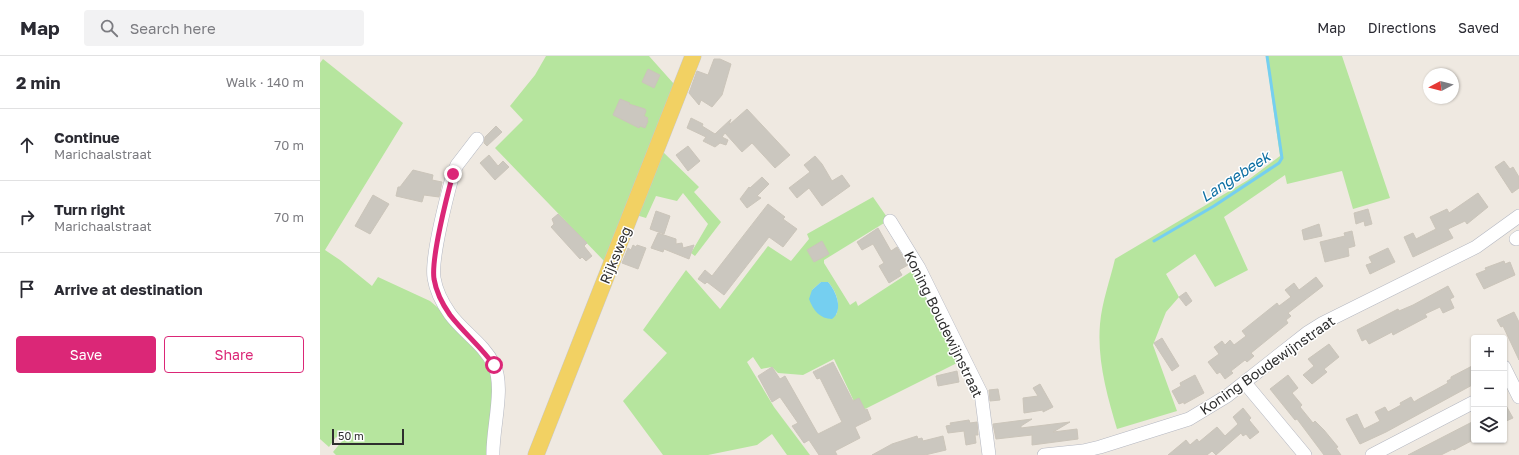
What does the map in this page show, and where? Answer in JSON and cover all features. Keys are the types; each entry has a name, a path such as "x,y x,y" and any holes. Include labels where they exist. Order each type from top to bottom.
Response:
{"main road":[{"name":"Rijksweg","path":"536,455 693,56"}],"street":[{"path":"477,139 461,159 453,174 434,271 439,295 450,314 483,349 494,365 497,381 497,404 494,455"},
{"name":"Koning Boudewijnstraat","path":"1044,455 1083,453 1189,419 1206,410 1245,383 1307,333 1323,323 1476,247 1519,216"},
{"name":"Koning Boudewijnstraat","path":"890,221 919,268 981,393 989,455"},
{"path":"1505,371 1508,385 1519,397"},
{"path":"1245,383 1305,455"},
{"path":"1372,455 1471,404"}],"green space":[{"path":"546,56 649,56 674,84 606,263 495,148 523,120 510,106 535,75"},
{"path":"1266,56 1342,56 1390,198 1353,209 1342,171 1287,184 1285,175 1224,217 1248,270 1215,287 1195,254 1166,274 1179,297 1166,312 1153,345 1177,411 1117,429 1101,364 1099,337 1102,308 1115,259 1248,180 1280,156"},
{"path":"323,59 403,123 325,250 372,286 378,277 430,301 450,318 467,337 492,370 494,390 490,455 336,455 333,452 342,441 336,437 329,447 320,439 320,63"},
{"path":"662,151 699,187 694,192 721,222 695,256 691,253 708,224 683,193 677,201 656,196 646,218 636,215"},
{"path":"873,197 889,220 824,260 824,263 850,305 856,301 858,306 918,267 961,361 859,412 834,359 803,375 778,373 772,367 761,369 753,357 747,362 774,407 810,455 787,455 772,434 757,445 708,455 663,455 623,401 667,353 643,330 686,270 720,309 768,246 791,261 809,239 807,234","holes":["821,282 828,282 833,289 838,302 836,315 812,290"]}],"water":[{"path":"821,282 828,282 834,290 838,300 838,311 832,319 821,316 813,307 809,299 812,290"}],"building":[{"path":"714,59 720,59 731,64 722,95 712,107 701,100 699,105 689,93 697,71 708,75"},
{"path":"648,69 660,75 654,88 642,82"},
{"path":"620,99 630,103 629,104 645,109 646,111 644,116 648,118 648,121 645,128 640,126 639,128 613,115"},
{"path":"747,109 790,155 775,168 752,143 742,152 725,133 722,137 728,140 726,145 720,143 715,147 703,141 706,137 687,128 691,118 703,124 702,126 715,134 731,119 729,125"},
{"path":"496,126 502,132 487,146 484,143 485,137"},
{"path":"688,146 700,161 688,171 676,155"},
{"path":"489,155 498,166 503,161 509,167 495,180 480,163"},
{"path":"815,156 822,164 832,181 842,175 850,186 822,206 809,188 797,198 789,188 810,172 804,165"},
{"path":"1504,161 1510,169 1513,167 1519,177 1519,188 1512,193 1495,167"},
{"path":"413,170 433,175 432,180 442,182 439,197 424,195 422,202 396,196 398,187 400,187"},
{"path":"762,177 769,184 757,196 761,198 747,208 740,199 749,187 750,188"},
{"path":"1478,193 1488,207 1467,224 1465,221 1448,229 1453,238 1413,257 1404,237 1413,233 1416,239 1436,229 1430,217 1447,209 1449,213"},
{"path":"373,195 389,204 370,234 355,226"},
{"path":"768,204 785,217 783,219 797,229 783,247 769,237 724,295 707,282 705,284 698,279 705,270 712,276"},
{"path":"1368,209 1372,224 1365,226 1364,221 1356,224 1354,213"},
{"path":"656,211 670,216 664,234 650,229"},
{"path":"558,214 587,243 584,246 592,256 586,261 582,257 580,259 551,227 554,224 552,219"},
{"path":"1319,224 1322,236 1304,240 1302,230"},
{"path":"878,228 891,251 897,247 908,265 899,270 902,275 889,283 879,266 884,263 873,244 862,250 857,242"},
{"path":"1352,231 1355,246 1348,248 1349,256 1325,262 1320,242 1345,236 1344,233"},
{"path":"658,233 676,239 676,244 682,243 683,248 694,245 689,259 664,249 663,252 651,248"},
{"path":"822,241 829,254 814,262 807,250"},
{"path":"633,245 636,247 637,245 646,248 638,269 622,263 628,248 631,250"},
{"path":"1388,248 1395,262 1370,274 1366,265 1372,263 1369,257"},
{"path":"1504,261 1505,264 1510,262 1515,275 1484,289 1476,274 1486,270 1485,268"},
{"path":"1316,277 1323,286 1288,313 1291,316 1286,320 1288,323 1251,353 1254,356 1247,362 1245,360 1231,371 1233,373 1225,379 1220,372 1217,374 1208,362 1219,354 1214,347 1222,341 1225,345 1230,340 1234,345 1246,336 1242,331 1277,303 1279,306 1291,297 1285,290 1294,283 1299,290"},
{"path":"1448,286 1454,297 1450,299 1454,308 1443,313 1440,307 1425,314 1427,317 1393,335 1392,332 1369,344 1366,339 1362,341 1357,330 1398,309 1399,311 1413,305"},
{"path":"1186,292 1192,301 1186,306 1179,297"},
{"path":"1514,312 1519,322 1519,360 1503,326 1501,327 1497,320"},
{"path":"1162,338 1179,366 1172,371 1154,343"},
{"path":"1329,344 1339,357 1324,369 1327,372 1312,384 1303,375 1314,366 1308,359"},
{"path":"833,362 853,401 859,398 865,410 867,409 871,419 855,427 860,438 835,451 837,455 819,455 809,440 804,443 792,426 798,423 780,397 772,402 758,376 772,367 780,379 785,376 818,434 842,422 820,378 817,379 813,372"},
{"path":"1471,367 1471,386 1386,432 1360,444 1346,419 1357,414 1364,429 1380,421 1375,412 1385,407 1388,412 1401,405 1400,403 1411,397 1414,402 1448,383 1447,381 1451,379 1451,377"},
{"path":"957,371 959,382 938,386 936,376"},
{"path":"1195,375 1204,393 1184,404 1184,402 1179,404 1172,391 1181,386 1180,383"},
{"path":"1288,375 1298,388 1292,393 1302,405 1300,407 1313,423 1315,421 1324,430 1338,447 1336,448 1341,455 1324,455 1297,419 1295,420 1270,389"},
{"path":"1040,384 1053,407 1043,412 1043,410 1024,413 1023,398 1038,396 1033,388"},
{"path":"998,389 1000,400 990,401 989,390"},
{"path":"1507,407 1513,418 1507,421"},
{"path":"1243,408 1251,418 1249,420 1259,432 1250,439 1246,434 1243,436 1241,433 1216,455 1212,451 1207,455 1168,455 1186,440 1190,445 1197,439 1199,442 1217,427 1225,436 1238,424 1233,417"},
{"path":"1032,419 1021,426 1021,428 1070,422 1053,432 1077,429 1078,439 1032,445 1032,435 996,439 993,424"},
{"path":"969,420 970,423 977,422 978,435 975,435 976,443 966,445 964,431 948,433 946,426 951,425 950,423"},
{"path":"1471,423 1471,441 1454,450 1453,449 1441,455 1408,455"},
{"path":"917,436 918,439 922,438 923,441 943,436 946,450 925,455 872,455 892,444"}],"waterway":[{"name":"Langebeek","path":"1154,241 1214,206 1279,163 1282,158 1267,56"}],"route":[{"path":"453,174 435,260 434,278 439,295 450,314 483,349 494,365"}]}
